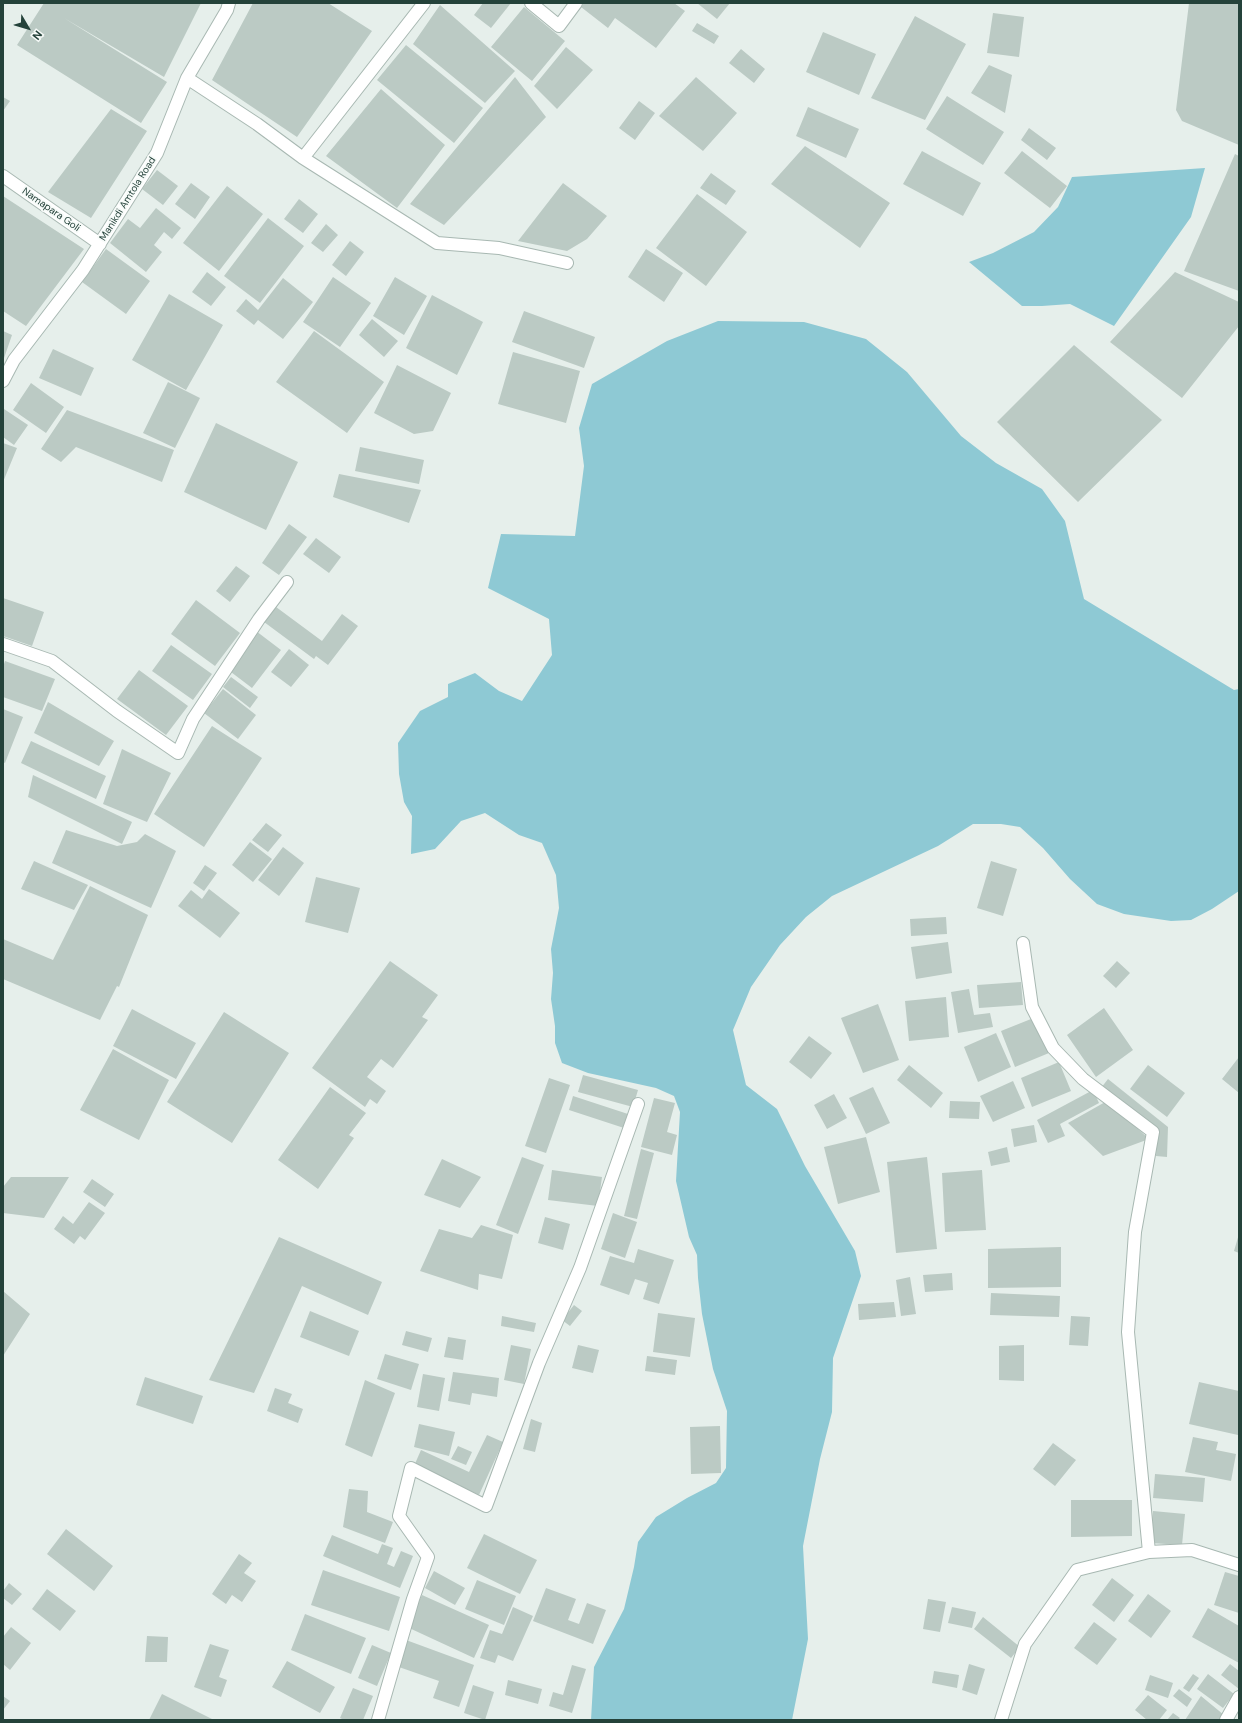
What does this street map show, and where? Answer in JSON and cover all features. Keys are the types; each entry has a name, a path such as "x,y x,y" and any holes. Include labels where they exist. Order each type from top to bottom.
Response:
{"street":[{"name":"Manikdi Amtola Road","path":"3,382 14,360 83,270 157,153 187,78 230,3"},
{"path":"303,158 424,3"},
{"path":"530,3 559,26 576,3"},
{"path":"187,78 257,124 303,158 437,243 499,248 567,263"},
{"name":"Namapara Goli","path":"3,176 100,244"},
{"path":"3,644 52,661 117,711 178,752 193,719 259,619 287,582"},
{"path":"1022,943 1032,1007 1052,1048 1082,1079 1153,1132 1134,1232 1128,1332 1149,1552"},
{"path":"378,1720 413,1599 428,1557 399,1516 411,1468 486,1506 539,1363 580,1268 638,1104"},
{"path":"1001,1720 1025,1644 1077,1570 1149,1552 1192,1550 1239,1566"},
{"path":"1226,1720 1239,1697"}],"water":[{"path":"1205,168 1191,217 1114,326 1070,304 1022,306 969,262 993,253 1034,232 1058,207 1072,177"},
{"path":"718,321 804,322 866,339 907,372 961,436 996,463 1042,489 1065,521 1084,599 1234,690 1239,689 1239,891 1212,909 1191,920 1171,921 1124,914 1097,904 1070,879 1043,848 1020,827 1001,824 973,824 938,846 832,896 806,917 780,945 751,987 733,1030 746,1085 777,1109 805,1166 855,1251 861,1276 833,1358 832,1412 820,1459 803,1546 808,1639 792,1720 591,1720 594,1667 624,1609 638,1542 656,1517 687,1498 716,1483 726,1468 727,1411 713,1369 702,1314 697,1255 689,1237 676,1181 680,1112 674,1096 656,1088 588,1073 562,1063 555,1043 555,1026 551,999 553,973 551,949 559,908 556,875 542,843 519,835 485,813 461,821 435,849 411,854 412,816 404,802 399,774 398,743 420,711 448,697 448,684 475,673 499,691 522,701 552,655 549,619 488,588 501,534 575,536 584,466 579,428 592,384 667,341"}],"building":[{"path":"44,3 201,3 164,77 64,18 167,82 141,123 17,45"},
{"path":"253,3 328,3 372,31 297,137 212,80"},
{"path":"483,3 511,3 491,28 474,15"},
{"path":"584,3 674,3 685,11 656,48 615,18 608,28 581,7"},
{"path":"697,3 730,3 717,19"},
{"path":"1189,3 1239,3 1239,145 1182,121 1176,110"},
{"path":"440,5 515,71 485,103 413,44"},
{"path":"524,7 565,41 532,81 491,47"},
{"path":"993,13 1024,17 1019,57 987,53"},
{"path":"915,16 966,44 925,120 871,98"},
{"path":"697,23 719,36 714,44 692,31"},
{"path":"823,32 876,54 859,95 806,72"},
{"path":"406,45 483,108 454,143 377,80"},
{"path":"566,47 593,70 557,109 534,86"},
{"path":"741,49 765,69 754,83 729,63"},
{"path":"989,65 1012,75 1005,113 971,93"},
{"path":"515,77 546,117 444,225 410,204"},
{"path":"696,77 737,113 703,151 659,116"},
{"path":"381,89 445,145 397,208 326,156"},
{"path":"947,96 1004,132 983,165 926,129"},
{"path":"3,97 10,101 3,111"},
{"path":"639,101 655,113 635,140 619,128"},
{"path":"808,107 859,129 846,158 796,136"},
{"path":"111,109 147,131 91,218 48,192"},
{"path":"1029,128 1056,148 1047,160 1021,140"},
{"path":"805,146 890,203 860,248 771,184"},
{"path":"922,151 981,183 963,216 903,184"},
{"path":"1022,151 1067,186 1050,208 1004,173"},
{"path":"1235,154 1239,156 1239,291 1184,271"},
{"path":"157,170 178,186 163,205 142,189"},
{"path":"711,173 736,191 726,205 700,188"},
{"path":"191,183 210,197 195,219 175,204"},
{"path":"563,183 607,216 587,239 567,251 518,241"},
{"path":"227,186 263,214 219,271 183,243"},
{"path":"697,194 747,232 706,286 656,248"},
{"path":"3,196 84,249 26,326 3,311"},
{"path":"299,199 318,214 303,233 284,219"},
{"path":"156,208 181,228 172,239 164,232 154,245 162,252 146,272 110,243 128,219 140,228"},
{"path":"268,218 304,246 260,303 224,276"},
{"path":"326,224 338,235 323,252 311,243"},
{"path":"350,241 364,252 346,276 332,265"},
{"path":"106,249 150,281 126,314 82,282"},
{"path":"646,249 683,273 664,302 628,277"},
{"path":"207,272 226,287 211,306 192,292"},
{"path":"1175,272 1239,302 1239,326 1182,398 1110,342"},
{"path":"333,277 371,303 340,347 303,322"},
{"path":"395,277 427,296 404,335 373,316"},
{"path":"283,278 313,302 283,339 258,320 254,325 236,311 246,299 258,310"},
{"path":"169,294 223,325 186,390 132,360"},
{"path":"432,295 483,322 457,375 406,348"},
{"path":"524,311 595,337 584,368 512,342"},
{"path":"372,319 398,341 384,357 359,335"},
{"path":"3,331 12,335 3,361"},
{"path":"314,331 384,382 347,433 276,382"},
{"path":"1074,345 1162,420 1078,502 997,422"},
{"path":"53,349 94,368 81,396 39,378"},
{"path":"513,352 580,371 566,423 498,404"},
{"path":"397,365 451,393 433,431 414,434 374,413"},
{"path":"168,382 200,398 175,448 143,433"},
{"path":"31,383 64,407 46,433 13,410"},
{"path":"4,409 28,425 14,445 3,437"},
{"path":"67,410 174,450 162,482 76,447 61,462 41,449"},
{"path":"216,423 298,462 266,530 184,492"},
{"path":"3,443 17,448 3,482"},
{"path":"360,447 424,460 419,484 355,471"},
{"path":"339,474 421,490 409,523 333,497"},
{"path":"289,524 307,537 279,575 262,563"},
{"path":"316,538 341,557 329,573 303,554"},
{"path":"236,566 250,576 230,602 216,591"},
{"path":"3,598 44,612 32,646 3,636"},
{"path":"196,600 240,633 215,666 171,634"},
{"path":"272,604 322,641 342,614 358,626 328,665 316,656 314,659 260,619"},
{"path":"256,631 281,650 252,688 227,669"},
{"path":"171,645 212,674 193,700 152,671"},
{"path":"289,649 309,665 291,687 271,672"},
{"path":"5,661 55,679 42,711 3,697 3,667"},
{"path":"139,670 188,706 166,735 117,699"},
{"path":"231,677 258,697 250,708 223,687"},
{"path":"223,689 256,715 238,739 204,713"},
{"path":"48,702 114,741 99,766 34,733"},
{"path":"3,709 23,717 5,763 3,762"},
{"path":"212,726 262,758 204,847 154,814"},
{"path":"31,741 106,776 96,799 21,763"},
{"path":"122,749 171,773 147,822 103,804"},
{"path":"33,775 132,822 122,844 28,797"},
{"path":"266,823 282,835 268,852 252,840"},
{"path":"66,830 117,846 137,842 145,834 176,851 151,908 52,863"},
{"path":"250,842 272,859 253,882 232,865"},
{"path":"283,847 304,863 279,896 258,880"},
{"path":"34,861 88,885 74,910 21,889"},
{"path":"991,861 1017,869 1003,916 977,908"},
{"path":"205,865 217,873 204,891 193,883"},
{"path":"316,877 360,888 348,933 305,922"},
{"path":"90,886 148,915 119,987 117,986 100,1020 3,979 3,939 53,960"},
{"path":"209,889 240,913 220,938 178,906 191,890 202,899"},
{"path":"946,917 947,934 911,936 910,919"},
{"path":"948,942 952,973 916,979 911,947"},
{"path":"390,961 438,995 422,1017 428,1020 393,1068 381,1059 367,1077 386,1091 377,1104 370,1099 365,1107 312,1068"},
{"path":"1117,961 1130,973 1116,988 1103,976"},
{"path":"1021,982 1023,1005 979,1008 977,985"},
{"path":"969,989 974,1015 990,1013 993,1027 958,1033 951,992"},
{"path":"946,997 949,1037 909,1041 905,1001"},
{"path":"878,1004 899,1060 863,1073 841,1018"},
{"path":"1104,1008 1133,1050 1096,1077 1067,1035"},
{"path":"132,1009 196,1043 176,1079 113,1046"},
{"path":"224,1012 289,1053 232,1143 167,1102"},
{"path":"1036,1017 1049,1053 1015,1067 1001,1031"},
{"path":"996,1033 1011,1067 978,1082 964,1047"},
{"path":"809,1036 832,1053 811,1079 789,1062"},
{"path":"113,1049 169,1080 139,1140 80,1110"},
{"path":"1239,1057 1239,1093 1222,1079"},
{"path":"1059,1062 1071,1091 1032,1107 1021,1078"},
{"path":"909,1065 943,1093 931,1108 897,1080"},
{"path":"1148,1065 1185,1093 1167,1117 1130,1089"},
{"path":"583,1075 638,1090 633,1107 578,1092"},
{"path":"549,1078 570,1085 546,1153 525,1146"},
{"path":"1108,1079 1168,1127 1167,1157 1156,1156 1157,1133 1101,1088"},
{"path":"1013,1081 1025,1108 993,1122 980,1096"},
{"path":"330,1087 366,1113 349,1135 354,1138 318,1189 278,1160"},
{"path":"873,1087 890,1123 866,1134 849,1098"},
{"path":"1093,1090 1099,1103 1060,1124 1065,1136 1048,1143 1037,1120"},
{"path":"834,1094 847,1118 827,1129 814,1105"},
{"path":"573,1096 628,1114 624,1128 569,1110"},
{"path":"654,1098 675,1103 667,1132 677,1135 672,1155 641,1147"},
{"path":"950,1101 980,1102 979,1119 949,1118"},
{"path":"1107,1101 1149,1139 1103,1156 1068,1123"},
{"path":"1034,1125 1037,1142 1014,1147 1011,1129"},
{"path":"866,1137 880,1192 838,1204 824,1147"},
{"path":"1007,1147 1010,1162 991,1166 988,1152"},
{"path":"641,1149 654,1153 637,1219 624,1216"},
{"path":"522,1157 544,1165 518,1234 496,1225"},
{"path":"927,1157 937,1249 896,1253 887,1162"},
{"path":"442,1159 481,1177 460,1208 424,1195"},
{"path":"552,1170 602,1177 598,1206 548,1200"},
{"path":"982,1170 986,1230 945,1232 942,1173"},
{"path":"11,1177 69,1177 44,1218 3,1213 3,1187"},
{"path":"92,1179 114,1194 105,1207 83,1192"},
{"path":"89,1202 105,1213 85,1240 80,1236 74,1244 54,1229 63,1216 73,1224"},
{"path":"613,1213 637,1222 625,1258 601,1249"},
{"path":"545,1217 570,1224 563,1250 538,1243"},
{"path":"481,1225 513,1235 502,1279 479,1274 478,1290 420,1271 439,1229 472,1238"},
{"path":"1239,1234 1239,1253 1234,1251"},
{"path":"279,1237 382,1282 368,1315 302,1286 254,1393 209,1380"},
{"path":"1061,1247 1061,1287 988,1288 988,1249"},
{"path":"638,1249 674,1260 659,1304 643,1299 648,1283 635,1279 629,1295 600,1285 610,1256 634,1263"},
{"path":"952,1273 953,1290 925,1292 923,1275"},
{"path":"910,1277 916,1314 901,1316 896,1280"},
{"path":"3,1291 30,1314 3,1356"},
{"path":"991,1293 1060,1296 1059,1317 990,1315"},
{"path":"894,1302 896,1317 859,1320 858,1304"},
{"path":"574,1305 582,1311 570,1326 562,1320"},
{"path":"310,1311 359,1331 349,1356 300,1337"},
{"path":"658,1313 695,1318 690,1357 653,1352"},
{"path":"502,1316 536,1323 534,1332 501,1326"},
{"path":"1071,1316 1090,1317 1088,1346 1069,1345"},
{"path":"406,1331 432,1338 428,1352 402,1345"},
{"path":"448,1337 466,1340 463,1360 444,1357"},
{"path":"511,1345 531,1349 524,1384 504,1380"},
{"path":"578,1345 599,1350 593,1373 572,1368"},
{"path":"1024,1345 1024,1381 999,1380 999,1346"},
{"path":"385,1354 419,1364 411,1390 377,1379"},
{"path":"647,1356 677,1360 675,1375 645,1371"},
{"path":"453,1372 499,1378 497,1397 472,1393 470,1405 448,1401"},
{"path":"423,1374 445,1378 439,1411 417,1407"},
{"path":"145,1377 203,1396 193,1424 136,1405"},
{"path":"365,1380 395,1393 372,1457 345,1445"},
{"path":"1199,1382 1239,1391 1238,1435 1189,1424"},
{"path":"275,1388 292,1394 288,1403 303,1409 298,1423 267,1411"},
{"path":"531,1419 542,1423 535,1452 523,1449"},
{"path":"419,1424 455,1432 449,1456 414,1447"},
{"path":"720,1426 721,1473 691,1474 690,1427"},
{"path":"487,1435 503,1442 479,1495 414,1466 421,1450 469,1472"},
{"path":"1193,1437 1218,1442 1216,1450 1236,1454 1231,1481 1185,1472"},
{"path":"1053,1443 1076,1460 1055,1486 1033,1469"},
{"path":"458,1446 472,1452 466,1465 451,1459"},
{"path":"1155,1474 1205,1478 1203,1502 1153,1498"},
{"path":"349,1489 368,1491 367,1512 393,1522 385,1543 343,1527"},
{"path":"1071,1500 1132,1500 1132,1536 1071,1537"},
{"path":"1153,1511 1185,1514 1182,1545 1150,1543"},
{"path":"66,1529 113,1566 94,1591 47,1554"},
{"path":"484,1534 537,1560 520,1594 467,1568"},
{"path":"332,1535 378,1554 382,1544 393,1548 387,1564 394,1567 401,1551 413,1556 400,1588 323,1556"},
{"path":"239,1554 252,1563 244,1573 256,1581 242,1602 232,1595 226,1604 212,1594"},
{"path":"323,1570 400,1597 389,1631 311,1605"},
{"path":"434,1571 465,1588 455,1605 425,1588"},
{"path":"1225,1572 1239,1576 1239,1613 1214,1605"},
{"path":"1112,1578 1134,1595 1114,1622 1092,1605"},
{"path":"477,1580 516,1596 504,1625 465,1609"},
{"path":"9,1583 22,1594 12,1605 3,1598 3,1591"},
{"path":"546,1588 576,1599 568,1620 579,1624 587,1603 606,1610 593,1644 533,1621"},
{"path":"47,1589 76,1611 60,1631 32,1609"},
{"path":"1148,1594 1171,1611 1151,1638 1128,1621"},
{"path":"422,1595 489,1625 474,1658 407,1627"},
{"path":"928,1599 946,1602 940,1632 923,1629"},
{"path":"513,1607 533,1616 513,1661 498,1655 495,1663 480,1658 490,1630 502,1634"},
{"path":"952,1607 976,1612 972,1628 948,1623"},
{"path":"1208,1608 1239,1626 1239,1663 1192,1637"},
{"path":"305,1614 366,1638 351,1674 291,1650"},
{"path":"983,1617 1020,1647 1011,1658 974,1629"},
{"path":"1094,1622 1117,1639 1097,1665 1074,1648"},
{"path":"11,1627 31,1643 10,1670 3,1664 3,1637"},
{"path":"147,1636 168,1637 167,1662 145,1662"},
{"path":"406,1640 474,1665 459,1707 433,1698 439,1681 396,1666"},
{"path":"210,1644 229,1650 219,1677 227,1680 221,1697 194,1687"},
{"path":"372,1645 391,1653 377,1686 358,1678"},
{"path":"287,1661 335,1687 320,1713 272,1687"},
{"path":"969,1664 985,1669 977,1695 962,1690"},
{"path":"1230,1664 1239,1671 1239,1689 1221,1675"},
{"path":"572,1665 586,1669 572,1713 549,1706 553,1692 563,1695"},
{"path":"934,1671 959,1675 957,1688 932,1683"},
{"path":"1193,1674 1199,1678 1189,1692 1183,1688"},
{"path":"1208,1674 1234,1694 1223,1708 1197,1689"},
{"path":"1150,1675 1173,1683 1168,1698 1145,1690"},
{"path":"508,1680 542,1689 538,1704 505,1695"},
{"path":"473,1685 494,1692 485,1720 464,1713"},
{"path":"353,1688 373,1696 363,1720 344,1720 340,1718"},
{"path":"1179,1689 1192,1699 1187,1707 1173,1696"},
{"path":"162,1694 214,1720 149,1720"},
{"path":"1148,1695 1167,1710 1159,1720 1147,1720 1135,1710"},
{"path":"3,1696 10,1701 3,1710"},
{"path":"1201,1696 1224,1715 1221,1720 1185,1720"},
{"path":"1173,1713 1180,1718 1178,1720 1167,1720"}]}
